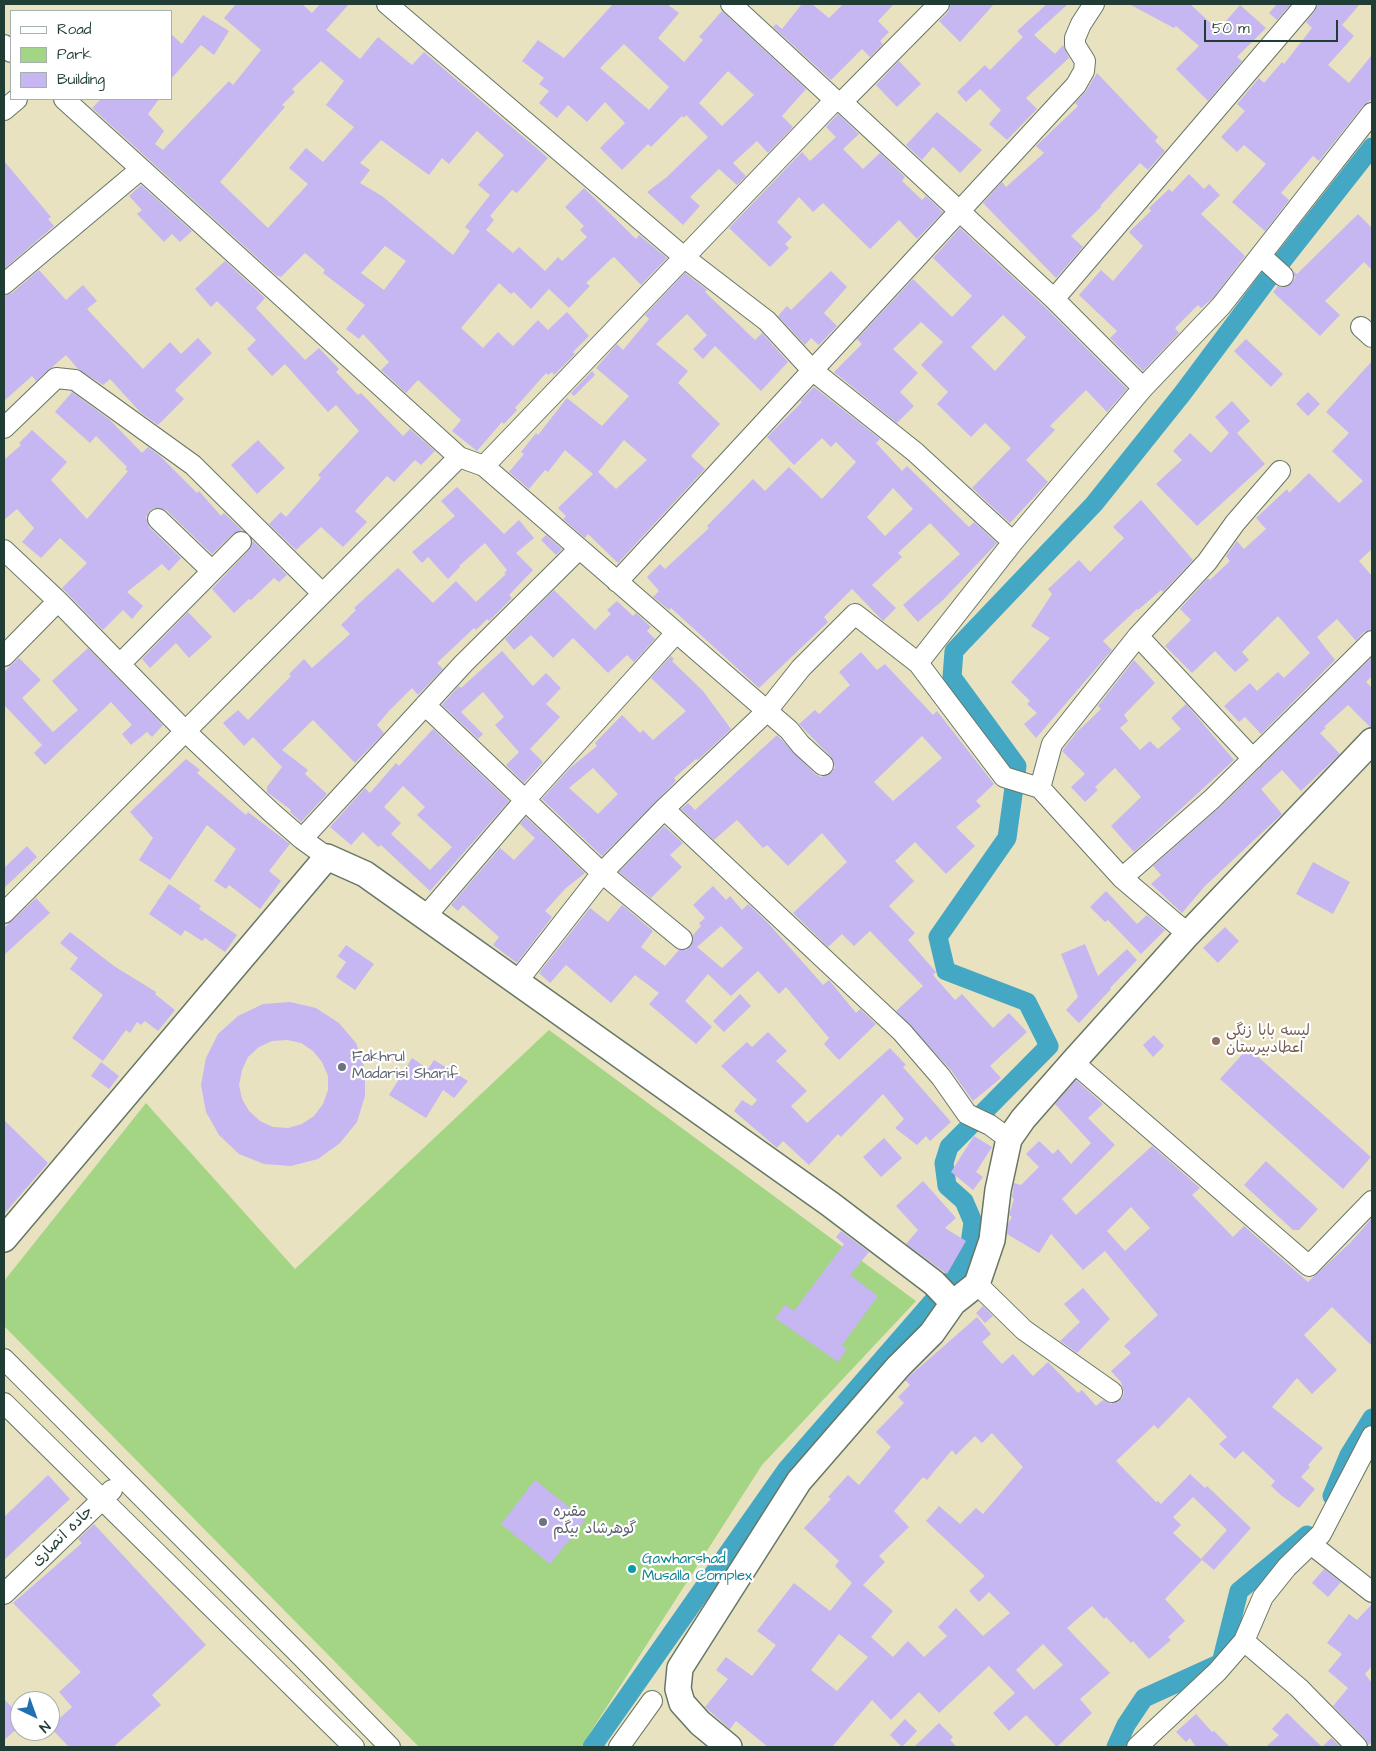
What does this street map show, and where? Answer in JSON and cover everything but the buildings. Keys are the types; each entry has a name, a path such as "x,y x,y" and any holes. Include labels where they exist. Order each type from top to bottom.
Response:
{"main road":[{"path":"729,1747 700,1723 682,1704 678,1689 680,1668 799,1481 898,1367 932,1333 952,1304 977,1284 992,1240 998,1190 1010,1139 1023,1119 1188,934 1372,741"},
{"path":"4,1239 327,857 366,874 516,983 830,1204 934,1283 952,1304"}],"street":[{"path":"388,4 685,258 767,321 812,370 915,452 1013,542"},
{"path":"731,4 961,212 1054,299 1143,388"},
{"path":"484,466 839,101 939,4"},
{"path":"617,582 812,370 961,212 1076,85 1084,71 1085,61 1075,45 1075,38 1081,24 1094,4"},
{"path":"1054,299 1306,4"},
{"path":"4,110 16,100"},
{"path":"65,100 459,457 484,466 789,730 801,745 823,765"},
{"path":"918,663 1013,542 1143,388 1221,306 1372,113"},
{"path":"4,284 141,169"},
{"path":"1261,256 1283,276"},
{"path":"4,428 56,378 75,380 193,465 322,593"},
{"path":"4,913 459,457"},
{"path":"1040,788 1052,744 1138,636 1207,562 1235,523 1280,471"},
{"path":"158,519 212,571"},
{"path":"121,663 241,542"},
{"path":"302,839 424,705 580,549"},
{"path":"4,550 121,663 186,732 302,839 327,857"},
{"path":"4,656 58,601"},
{"path":"516,983 602,873 664,809 766,712 801,668 856,614 918,663 1004,777 1040,788 1122,878 1188,934"},
{"path":"426,916 526,799 676,633"},
{"path":"1138,636 1253,759"},
{"path":"1122,878 1253,759 1372,641"},
{"path":"424,705 526,799 602,873 682,939"},
{"path":"664,809 902,1032 941,1076 967,1114 990,1125 1010,1139"},
{"path":"1073,1062 1309,1266 1372,1201"},
{"path":"977,1284 1024,1330 1112,1392"},
{"path":"4,1359 390,1747"},
{"path":"4,1403 354,1747"},
{"path":"1137,1747 1217,1672 1244,1641 1262,1596 1287,1567 1312,1545 1321,1534 1372,1436"},
{"name":"جاده انصاری","path":"4,1594 122,1479"},
{"path":"1312,1545 1372,1592"},
{"path":"1244,1641 1299,1688 1357,1747"},
{"path":"619,1747 652,1701"}],"green space":[{"path":"549,1030 916,1301 762,1465 581,1747 419,1747 4,1326 4,1281 146,1103 295,1269"}],"waterway":[{"path":"592,1747 787,1469 960,1270 969,1251 973,1222 964,1201 947,1186 944,1163 949,1147 1049,1046 1027,1002 946,971 938,937 1007,838 1017,766 952,677 954,651 1094,504 1182,394 1265,283 1372,147"},
{"path":"1332,1496 1349,1455 1372,1418"},
{"path":"1116,1747 1126,1725 1144,1698 1221,1663 1239,1591 1307,1535"}],"place":[{"name":"لیسه بابا زنگی اعطادبیرستان","path":"1216,1041"},
{"name":"Fakhrul Madarisi Sharif","path":"342,1067"},
{"name":"مقبره گوهرشاد بیگم","path":"543,1522"},
{"name":"Gawharshad Musalla Complex","path":"632,1569"}]}
